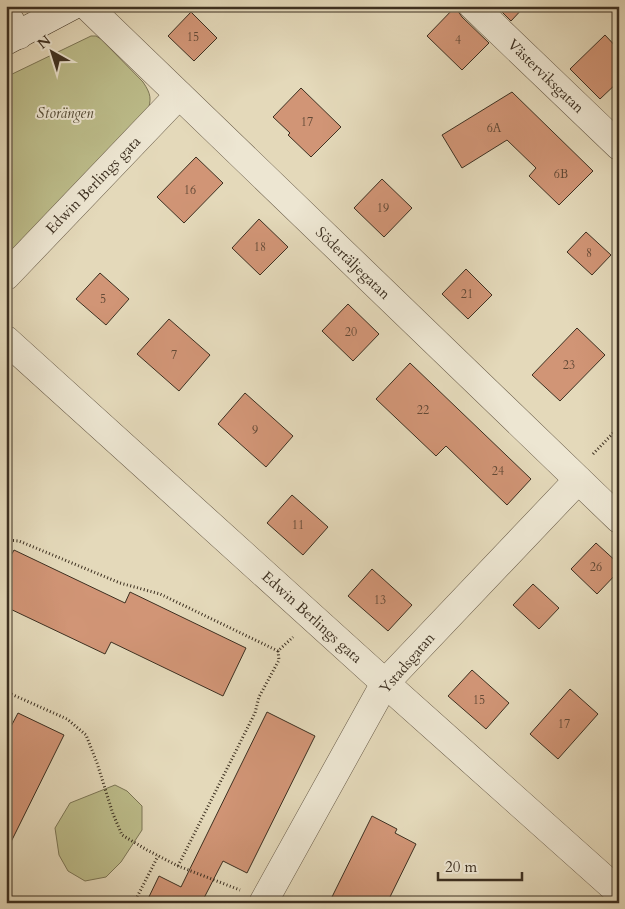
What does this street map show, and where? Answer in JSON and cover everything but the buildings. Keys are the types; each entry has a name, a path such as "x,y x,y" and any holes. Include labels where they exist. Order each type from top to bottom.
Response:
{"street":[{"path":"10,30 72,6"},
{"name":"Södertäljegatan","path":"87,6 619,519"},
{"name":"Västerviksgatan","path":"473,6 619,146"},
{"name":"Edwin Berlings gata","path":"6,276 179,95"},
{"name":"Edwin Berlings gata","path":"6,340 313,619 619,892"},
{"name":"Ystadsgatan","path":"264,901 385,683 578,480"}],"path":[{"path":"578,480 584,463 619,427"},
{"path":"6,540 19,541 120,584 160,594 278,651"},
{"path":"278,651 313,619"},
{"path":"178,866 255,713 259,697 279,660 278,651"},
{"path":"6,690 67,719 86,735 97,763 112,814 122,835 178,866 264,901"},
{"path":"6,705 12,694"},
{"path":"134,903 158,856"}],"green space":[{"name":"Storängen","path":"91,36 101,39 143,82 150,97 147,113 6,257 6,77"},
{"path":"115,785 127,791 142,806 142,830 121,862 106,877 85,881 68,871 59,855 55,828 70,803"}]}
